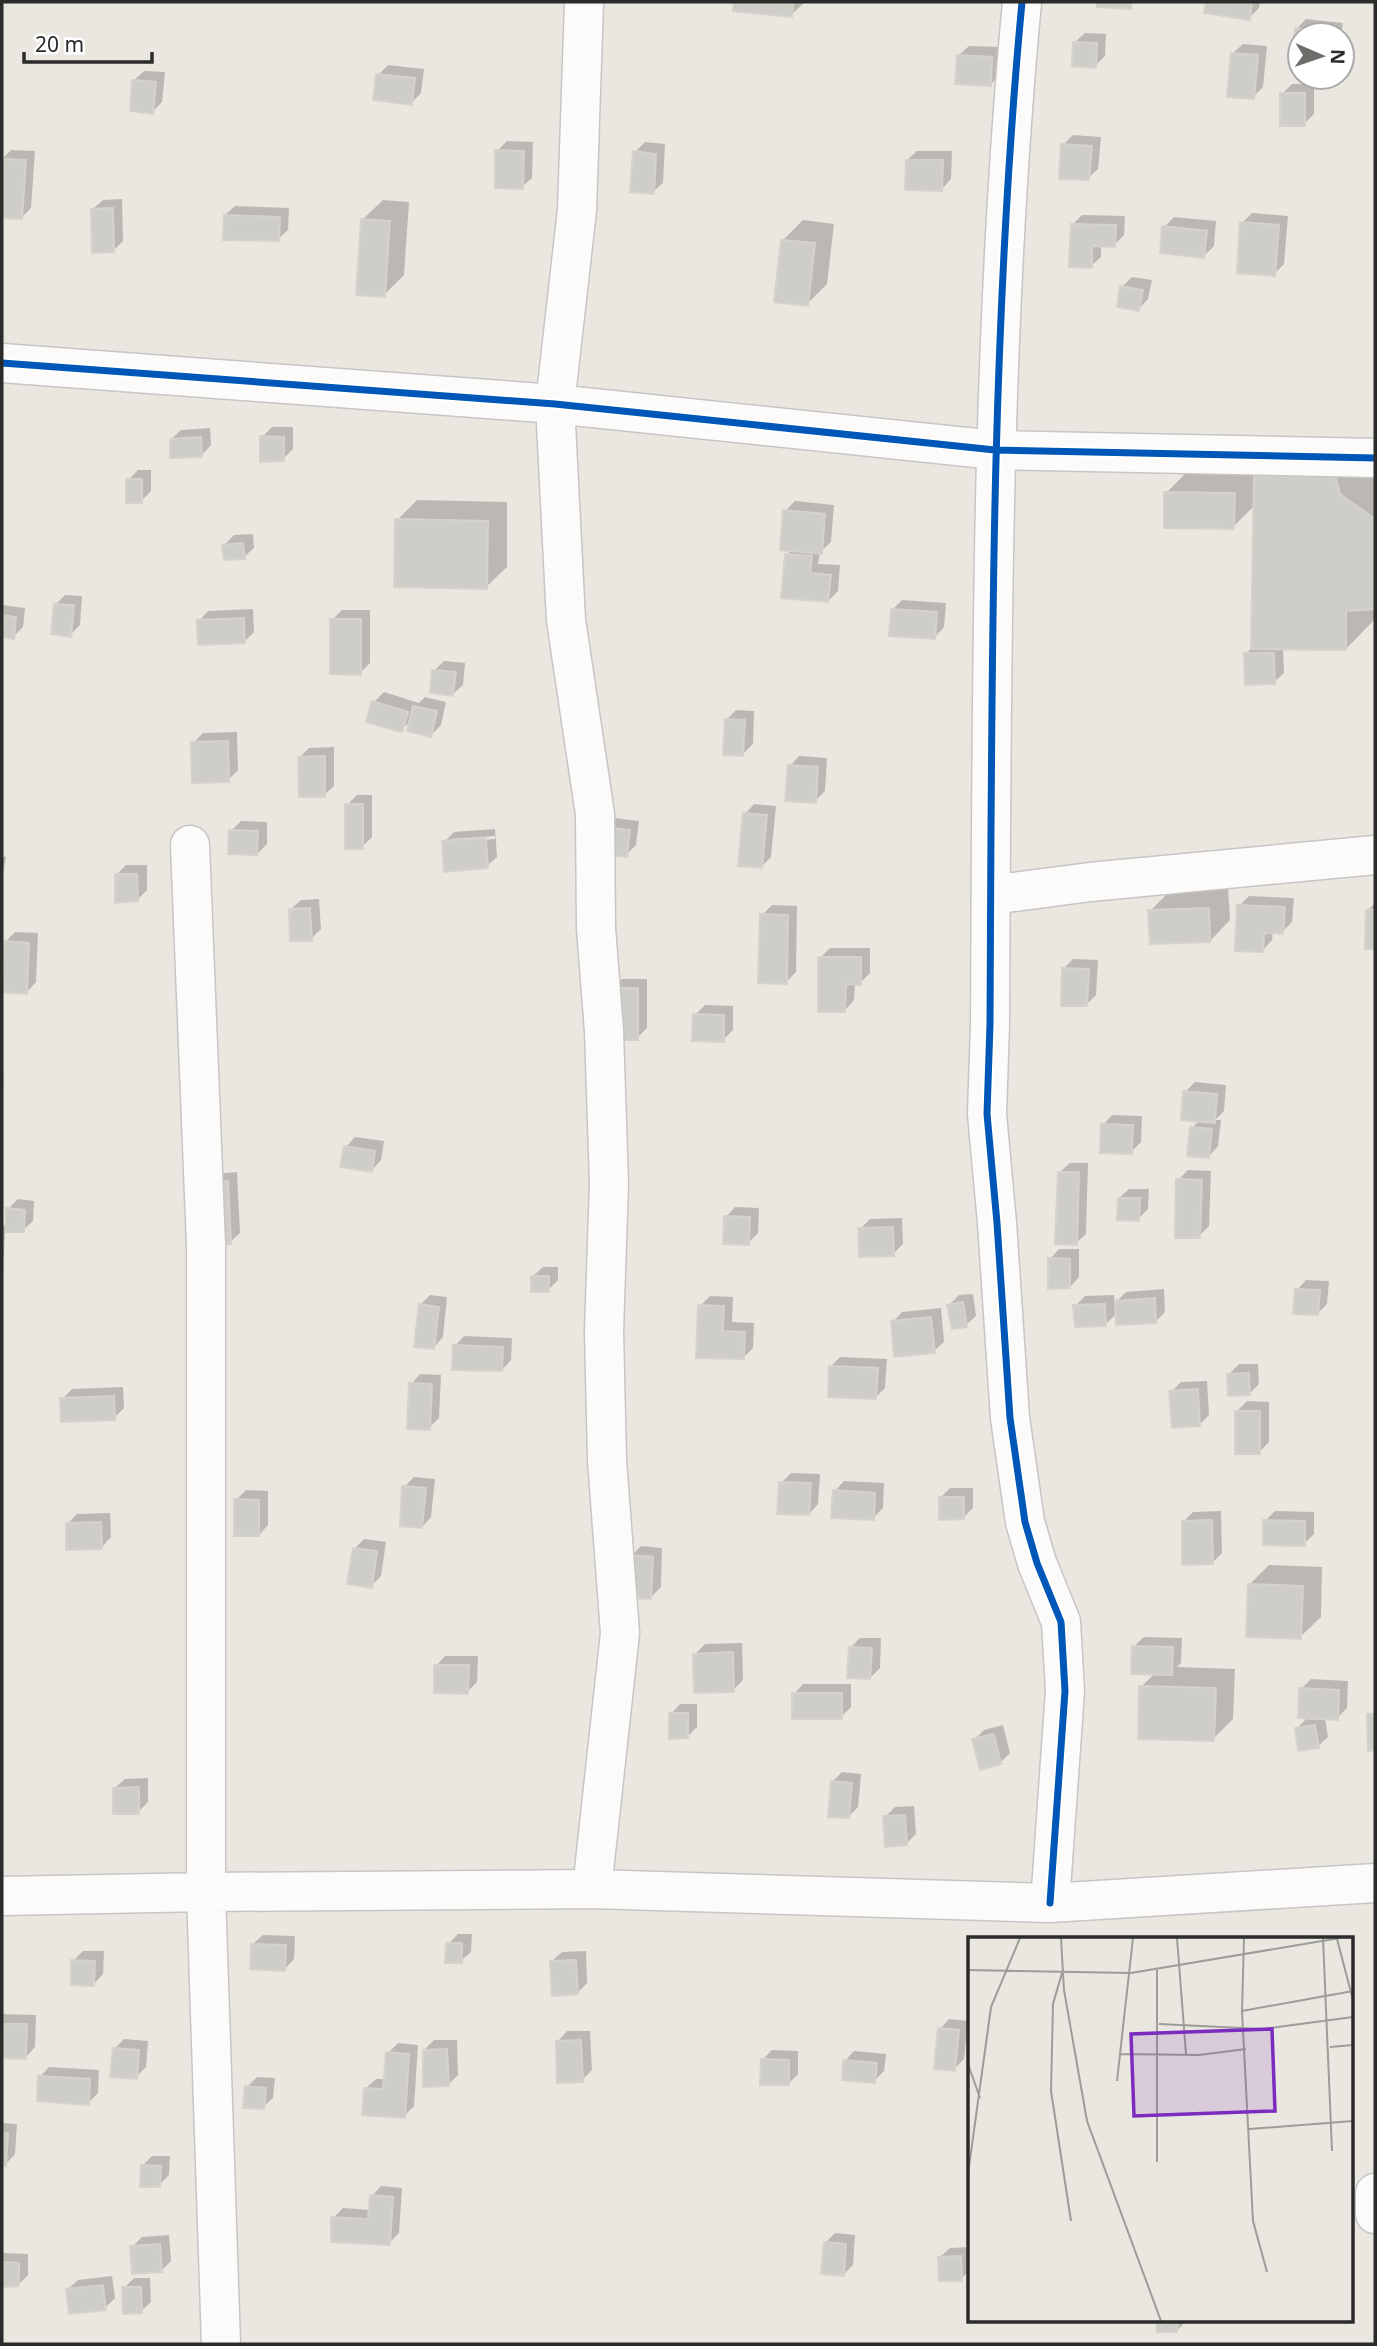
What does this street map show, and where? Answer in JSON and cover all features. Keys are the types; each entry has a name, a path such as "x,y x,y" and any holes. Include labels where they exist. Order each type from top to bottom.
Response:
{"street":[{"path":"584,2 577,210 555,404 566,620 595,814 596,928 604,1031 609,1184 604,1331 607,1460 620,1633 592,1889"},
{"path":"1022,2 1013,95 995,450 987,1114 1010,1418 1025,1522 1037,1563 1061,1622 1065,1691 1050,1903"},
{"path":"2,363 555,404 995,450 1375,458"},
{"path":"190,845 206,1245 206,1892 221,2344"},
{"path":"991,895 1090,882 1375,855"},
{"path":"2,1896 592,1889 1050,1903 1375,1883"},
{"path":"1375,2193 1375,2214"}],"building":[{"path":"734,2 793,2 792,17 733,11"},
{"path":"1097,2 1131,2 1131,9 1097,7"},
{"path":"1206,2 1252,2 1250,20 1204,13"},
{"path":"1073,42 1097,43 1096,68 1072,66"},
{"path":"1231,53 1258,55 1254,99 1227,97"},
{"path":"957,55 992,57 991,86 955,84"},
{"path":"376,74 415,78 412,105 373,100"},
{"path":"132,80 156,82 153,114 130,111"},
{"path":"1280,93 1305,93 1305,126 1280,126"},
{"path":"1061,144 1092,146 1089,180 1059,179"},
{"path":"495,150 524,151 523,189 495,188"},
{"path":"633,151 656,154 654,194 630,192"},
{"path":"2,159 26,160 22,219 2,218"},
{"path":"906,160 943,160 942,191 905,190"},
{"path":"113,208 114,252 92,253 91,209"},
{"path":"224,215 280,217 279,241 223,240"},
{"path":"361,219 390,221 385,297 356,295"},
{"path":"1240,222 1279,225 1275,276 1237,273"},
{"path":"1071,224 1116,225 1115,247 1092,246 1092,268 1069,267"},
{"path":"1162,226 1207,231 1204,258 1160,253"},
{"path":"781,240 815,243 808,306 774,302"},
{"path":"1120,286 1143,290 1139,311 1117,307"},
{"path":"260,436 284,437 284,461 260,462"},
{"path":"201,437 202,457 170,458 170,439"},
{"path":"1335,475 1340,494 1375,519 1375,609 1346,611 1346,650 1251,649 1254,476"},
{"path":"126,479 142,479 142,503 126,503"},
{"path":"1164,492 1235,493 1234,529 1164,528"},
{"path":"783,510 825,514 822,554 780,550"},
{"path":"395,519 488,521 487,589 394,587"},
{"path":"243,543 245,559 224,560 222,545"},
{"path":"785,554 812,556 810,573 831,575 828,602 781,598"},
{"path":"54,604 74,605 71,637 51,634"},
{"path":"891,609 937,612 935,639 889,636"},
{"path":"2,615 16,617 14,639 2,637"},
{"path":"244,618 245,643 198,645 197,620"},
{"path":"330,619 361,619 361,675 330,674"},
{"path":"1244,653 1274,653 1275,684 1245,685"},
{"path":"432,670 456,672 453,696 430,693"},
{"path":"372,701 408,712 402,732 366,722"},
{"path":"413,706 437,711 431,737 407,731"},
{"path":"725,719 745,720 743,756 723,755"},
{"path":"228,741 229,782 192,783 191,742"},
{"path":"325,756 325,797 299,797 298,757"},
{"path":"788,765 818,767 816,803 785,801"},
{"path":"345,804 363,804 363,849 345,849"},
{"path":"743,813 767,815 762,868 738,866"},
{"path":"604,827 630,830 627,857 601,854"},
{"path":"229,830 258,831 257,855 228,854"},
{"path":"486,838 488,868 444,872 442,841"},
{"path":"115,874 137,874 138,901 115,903"},
{"path":"1237,905 1285,907 1283,934 1264,933 1263,952 1235,951"},
{"path":"310,908 312,941 290,941 289,909"},
{"path":"1209,908 1210,942 1150,944 1148,910"},
{"path":"1366,910 1375,910 1375,949 1365,949"},
{"path":"760,914 788,915 787,984 758,983"},
{"path":"4,941 29,943 27,994 2,992"},
{"path":"818,957 861,957 861,985 846,984 845,1012 818,1012"},
{"path":"1062,968 1089,969 1087,1006 1061,1006"},
{"path":"610,988 638,988 638,1040 610,1040"},
{"path":"693,1014 724,1015 724,1042 692,1041"},
{"path":"1183,1091 1217,1094 1215,1123 1181,1120"},
{"path":"1101,1124 1133,1125 1132,1154 1100,1153"},
{"path":"1190,1127 1212,1129 1209,1158 1187,1156"},
{"path":"344,1146 375,1151 372,1172 340,1167"},
{"path":"1058,1172 1079,1172 1077,1245 1055,1244"},
{"path":"1176,1179 1202,1180 1200,1238 1175,1238"},
{"path":"228,1181 231,1244 208,1245 205,1183"},
{"path":"1118,1198 1140,1198 1139,1221 1117,1220"},
{"path":"6,1208 25,1210 24,1232 6,1232"},
{"path":"724,1216 750,1217 749,1245 723,1244"},
{"path":"893,1227 894,1256 859,1257 858,1228"},
{"path":"1048,1258 1070,1259 1070,1288 1048,1289"},
{"path":"531,1276 549,1276 549,1292 531,1292"},
{"path":"1295,1289 1320,1290 1318,1315 1293,1314"},
{"path":"1155,1298 1156,1323 1116,1325 1115,1301"},
{"path":"963,1302 967,1327 952,1329 947,1305"},
{"path":"419,1304 439,1307 434,1349 414,1347"},
{"path":"1105,1304 1106,1326 1075,1327 1073,1305"},
{"path":"698,1305 724,1306 723,1331 745,1332 744,1359 696,1358"},
{"path":"931,1317 935,1353 894,1357 891,1321"},
{"path":"453,1345 503,1347 502,1371 452,1370"},
{"path":"829,1366 878,1368 876,1399 828,1397"},
{"path":"1249,1373 1250,1395 1228,1396 1227,1374"},
{"path":"409,1383 432,1384 430,1430 407,1429"},
{"path":"1198,1389 1200,1426 1172,1428 1169,1391"},
{"path":"114,1396 115,1420 61,1422 60,1398"},
{"path":"1235,1411 1260,1411 1260,1454 1235,1454"},
{"path":"779,1482 811,1483 809,1515 777,1514"},
{"path":"402,1486 426,1488 422,1528 400,1526"},
{"path":"833,1490 875,1493 874,1520 831,1518"},
{"path":"939,1497 964,1497 964,1519 939,1520"},
{"path":"234,1499 259,1500 259,1536 234,1536"},
{"path":"1212,1520 1213,1564 1182,1565 1182,1521"},
{"path":"1263,1520 1305,1521 1305,1546 1263,1545"},
{"path":"101,1522 102,1549 66,1550 66,1523"},
{"path":"353,1548 377,1551 372,1588 347,1584"},
{"path":"630,1555 653,1557 651,1599 628,1598"},
{"path":"1248,1584 1303,1586 1301,1639 1246,1637"},
{"path":"1132,1646 1173,1647 1172,1675 1131,1674"},
{"path":"849,1647 872,1648 870,1679 847,1678"},
{"path":"733,1652 734,1692 694,1693 693,1654"},
{"path":"434,1665 469,1665 468,1694 434,1693"},
{"path":"1139,1686 1216,1688 1214,1741 1138,1739"},
{"path":"1299,1688 1339,1690 1338,1720 1298,1718"},
{"path":"792,1693 842,1693 842,1719 792,1719"},
{"path":"669,1713 688,1713 688,1738 669,1739"},
{"path":"1367,1714 1375,1714 1375,1750 1368,1751"},
{"path":"1315,1725 1319,1748 1298,1751 1295,1728"},
{"path":"994,1734 1001,1764 980,1770 972,1739"},
{"path":"831,1781 852,1783 849,1818 828,1817"},
{"path":"139,1787 139,1814 113,1814 113,1788"},
{"path":"905,1815 907,1845 885,1847 883,1816"},
{"path":"446,1943 462,1943 462,1963 445,1963"},
{"path":"251,1944 286,1945 285,1971 250,1969"},
{"path":"71,1960 95,1961 94,1986 71,1985"},
{"path":"576,1960 578,1994 552,1996 550,1961"},
{"path":"2,2024 27,2024 26,2059 2,2058"},
{"path":"938,2028 959,2030 955,2071 934,2069"},
{"path":"581,2040 583,2082 557,2083 556,2041"},
{"path":"113,2048 139,2050 137,2079 110,2077"},
{"path":"447,2049 449,2086 423,2087 423,2050"},
{"path":"386,2052 409,2054 405,2118 362,2115 364,2088 383,2089"},
{"path":"761,2059 789,2060 789,2085 760,2085"},
{"path":"843,2060 877,2063 875,2083 842,2080"},
{"path":"38,2076 90,2079 89,2105 37,2101"},
{"path":"245,2086 266,2088 264,2109 243,2108"},
{"path":"2,2133 8,2133 6,2166 2,2165"},
{"path":"141,2165 161,2166 160,2187 140,2187"},
{"path":"370,2195 393,2197 390,2245 331,2242 331,2217 368,2219"},
{"path":"824,2242 846,2244 844,2276 821,2274"},
{"path":"160,2244 162,2272 132,2274 130,2246"},
{"path":"961,2256 962,2281 939,2281 938,2257"},
{"path":"2,2262 19,2263 19,2286 2,2287"},
{"path":"103,2285 106,2310 69,2314 66,2289"},
{"path":"122,2287 141,2287 142,2313 123,2314"},
{"path":"1157,2322 1178,2322 1177,2332 1157,2332"}],"cycle path":[{"path":"1022,2 998,384 987,1114 1010,1418 1025,1522 1037,1563 1061,1622 1065,1691 1050,1903"},
{"path":"2,363 555,404 995,450 1375,458"}]}
